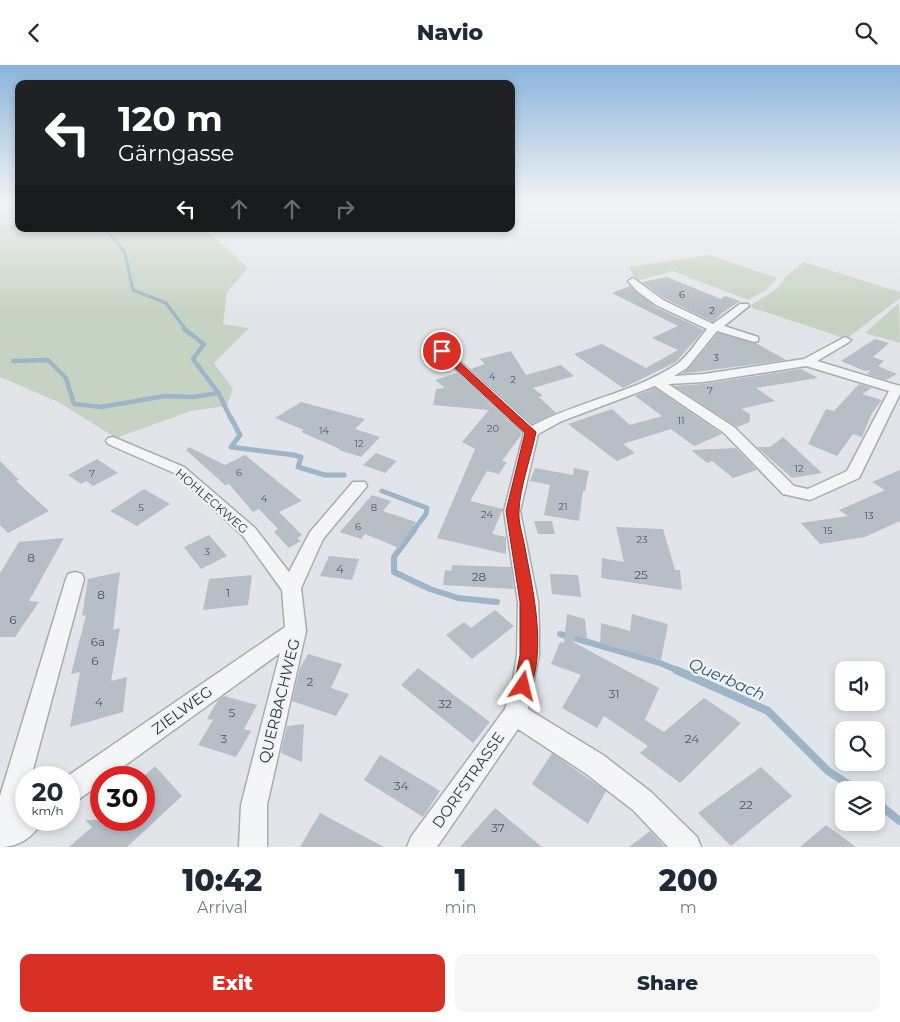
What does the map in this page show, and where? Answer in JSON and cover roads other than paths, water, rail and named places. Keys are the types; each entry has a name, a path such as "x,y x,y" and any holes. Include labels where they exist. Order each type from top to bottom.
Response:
{"street":[{"path":"633,281 640,289 656,299 714,328 721,328 754,339"},
{"path":"442,351 531,432 557,418 656,381 683,365 714,328 744,306"},
{"path":"656,381 678,377 704,378 807,362 845,340"},
{"path":"656,381 729,430 789,490 810,495 852,474 898,389 807,362"},
{"name":"DORFSTRASSE","path":"420,847 514,714 528,655 530,628 528,602 512,511 531,432"},
{"name":"HOHLECKWEG","path":"113,441 179,470 249,532 291,587"},
{"path":"291,587 316,536 359,486"},
{"path":"0,841 75,579"},
{"name":"QUERBACHWEG","path":"253,847 254,805 296,631 291,587"},
{"name":"ZIELWEG","path":"80,783 238,670 296,631"},
{"path":"514,714 594,764 642,801 687,847"},
{"path":"0,841 15,830"}],"waterway":[{"path":"113,238 124,251 126,259"},
{"path":"126,258 133,290 166,303 186,330"},
{"path":"184,329 204,344 193,359 218,393"},
{"path":"13,361 48,360 66,378 74,404 101,407 165,396 193,397 218,393"},
{"path":"218,393 231,419"},
{"path":"231,418 240,435 231,447 294,455 301,457 298,467 325,475 344,475"},
{"name":"Querbach","path":"382,491 427,508 426,514 413,531"},
{"name":"Querbach","path":"414,530 394,557 394,572 430,589 458,598 497,602"},
{"name":"Querbach","path":"560,634 660,663 679,671"},
{"name":"Querbach","path":"676,670 768,711 828,771 843,781"},
{"name":"Querbach","path":"885,809 900,821"}]}
